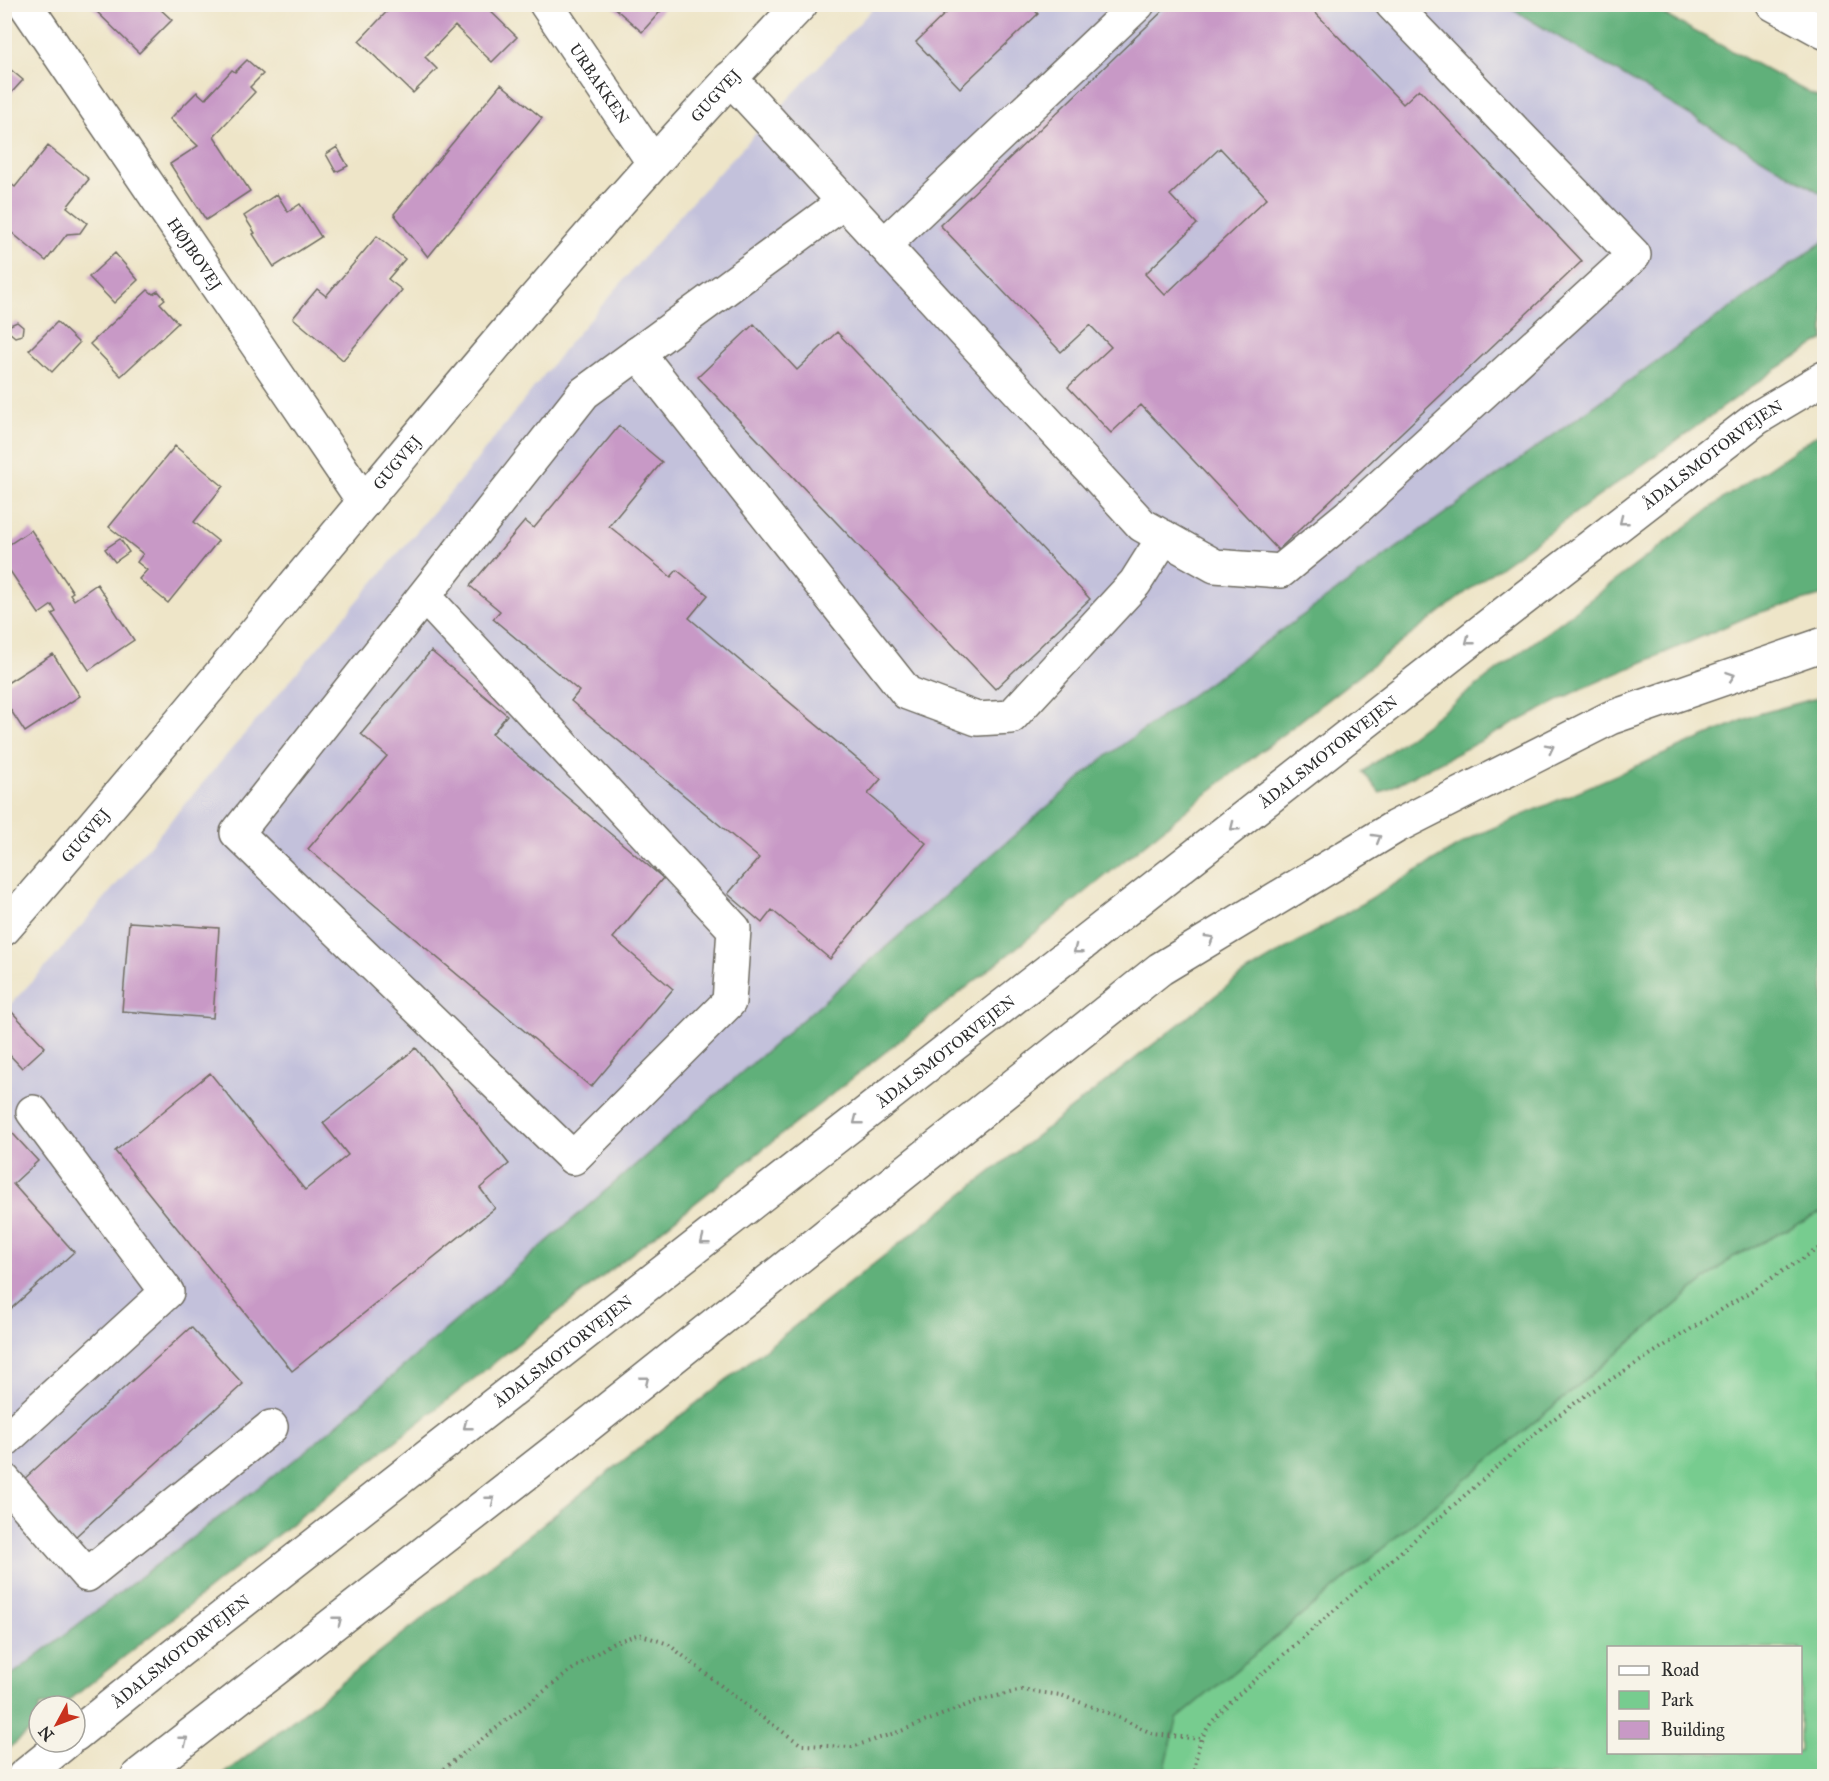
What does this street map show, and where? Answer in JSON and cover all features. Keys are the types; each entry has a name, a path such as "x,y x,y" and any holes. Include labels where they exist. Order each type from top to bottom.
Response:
{"main road":[{"name":"HØJBOVEJ","path":"25,4 364,502"},
{"name":"URBAKKEN","path":"546,4 652,162"},
{"name":"GUGVEJ","path":"4,929 116,801 364,502 652,162 801,4"},
{"path":"884,245 1138,4"},
{"path":"730,78 1142,525 1215,566 1281,571 1348,516 1634,255 1392,4"},
{"path":"1773,4 1824,32"},
{"path":"424,596 734,929 729,1002 573,1158 237,833 424,596 585,393 844,202"},
{"path":"638,353 907,693 977,719 1011,717 1135,583 1164,537"},
{"name":"ÅDALSMOTORVEJEN","path":"87,1725 172,1656 1510,609 1757,418 1824,378"},
{"path":"138,1776 582,1430 1160,969 1395,827 1610,718 1824,644"},
{"path":"4,1441 167,1293 33,1112"},
{"path":"4,1480 87,1575 271,1427"},
{"path":"24,1776 51,1754"}],"path":[{"path":"1195,1776 1195,1762 1200,1739 1214,1718 1538,1431 1583,1397 1824,1245"},
{"path":"434,1776 573,1669 612,1643 639,1634 668,1644 757,1714 802,1745 852,1747 901,1731 977,1701 1022,1690 1061,1695 1153,1734 1200,1739"}],"shaded area":[{"path":"876,5 1505,5 1824,195 1824,241 1100,761 305,1452 5,1680 5,1010 53,959 464,476 570,342 687,207"}],"green space":[{"path":"1505,5 1646,5 1824,101 1824,195"},
{"path":"1824,241 1824,339 1778,368 1483,579 1215,787 1030,937 77,1694 27,1694 27,1734 5,1751 5,1680 305,1452 1100,761"},
{"path":"1824,430 1824,595 1754,614 1581,689 1380,793 1363,772 1724,498"},
{"path":"1824,696 1824,1211 1733,1257 1177,1719 1163,1776 222,1776 1239,977 1477,835 1755,715"},
{"path":"1824,1211 1824,1776 1163,1776 1177,1719 1733,1257"}],"building":[{"path":"89,4 161,4 158,7 172,20 139,53"},
{"path":"394,4 400,6 402,4 483,4 517,37 492,62 455,26 425,57 437,69 413,93 359,41"},
{"path":"610,4 667,4 642,32"},
{"path":"955,4 1037,4 1033,8 1038,14 960,88 916,42"},
{"path":"1170,4 1307,4 1403,104 1419,89 1582,261 1278,550 1141,405 1111,433 1068,387 1111,347 1090,325 1061,352 940,225","holes":["1220,148 1267,198 1165,295 1145,274 1197,224 1170,195"]},
{"path":"247,60 263,74 250,87 255,92 214,136 250,191 206,220 170,164 198,146 170,119 197,92 205,99 232,70 235,72"},
{"path":"4,64 23,80 4,101"},
{"path":"501,84 542,118 428,257 394,214"},
{"path":"48,146 89,179 67,207 87,223 80,233 67,234 46,261 11,232 4,241 4,179 15,187"},
{"path":"337,147 348,166 336,172 326,154"},
{"path":"277,194 288,212 300,204 321,237 274,267 244,216"},
{"path":"377,236 405,259 388,279 402,290 343,360 293,318 317,289 326,296"},
{"path":"115,253 138,280 114,303 89,277"},
{"path":"148,290 153,294 158,291 165,299 160,303 178,323 121,376 90,344"},
{"path":"17,322 23,327 22,335 15,337 9,332 10,325"},
{"path":"57,322 79,343 52,372 29,350"},
{"path":"754,324 797,370 837,332 1090,599 995,689 698,377"},
{"path":"619,426 662,462 609,526 671,577 677,570 708,595 689,618 881,779 868,794 926,843 830,959 772,910 762,923 728,894 759,858 571,701 579,691 493,619 500,611 470,586 525,521 534,528"},
{"path":"175,446 223,486 194,522 218,541 168,603 139,579 147,570 137,562 143,554 109,527"},
{"path":"31,530 73,592 70,594 74,600 97,584 134,640 89,670 52,614 56,612 52,605 39,614 4,562 4,548"},
{"path":"120,539 129,552 115,562 105,549"},
{"path":"431,651 507,715 492,734 663,878 613,938 673,989 591,1087 308,849 387,756 361,734"},
{"path":"53,654 80,696 25,732 4,700 4,685"},
{"path":"129,922 219,928 213,1018 122,1011"},
{"path":"11,1011 45,1047 22,1068 4,1049 4,1017"},
{"path":"416,1048 509,1164 480,1188 495,1208 292,1371 115,1151 210,1073 305,1190 348,1155 323,1123"},
{"path":"4,1124 38,1161 13,1184 74,1252 4,1315"},
{"path":"191,1327 243,1384 75,1537 23,1480"}]}
